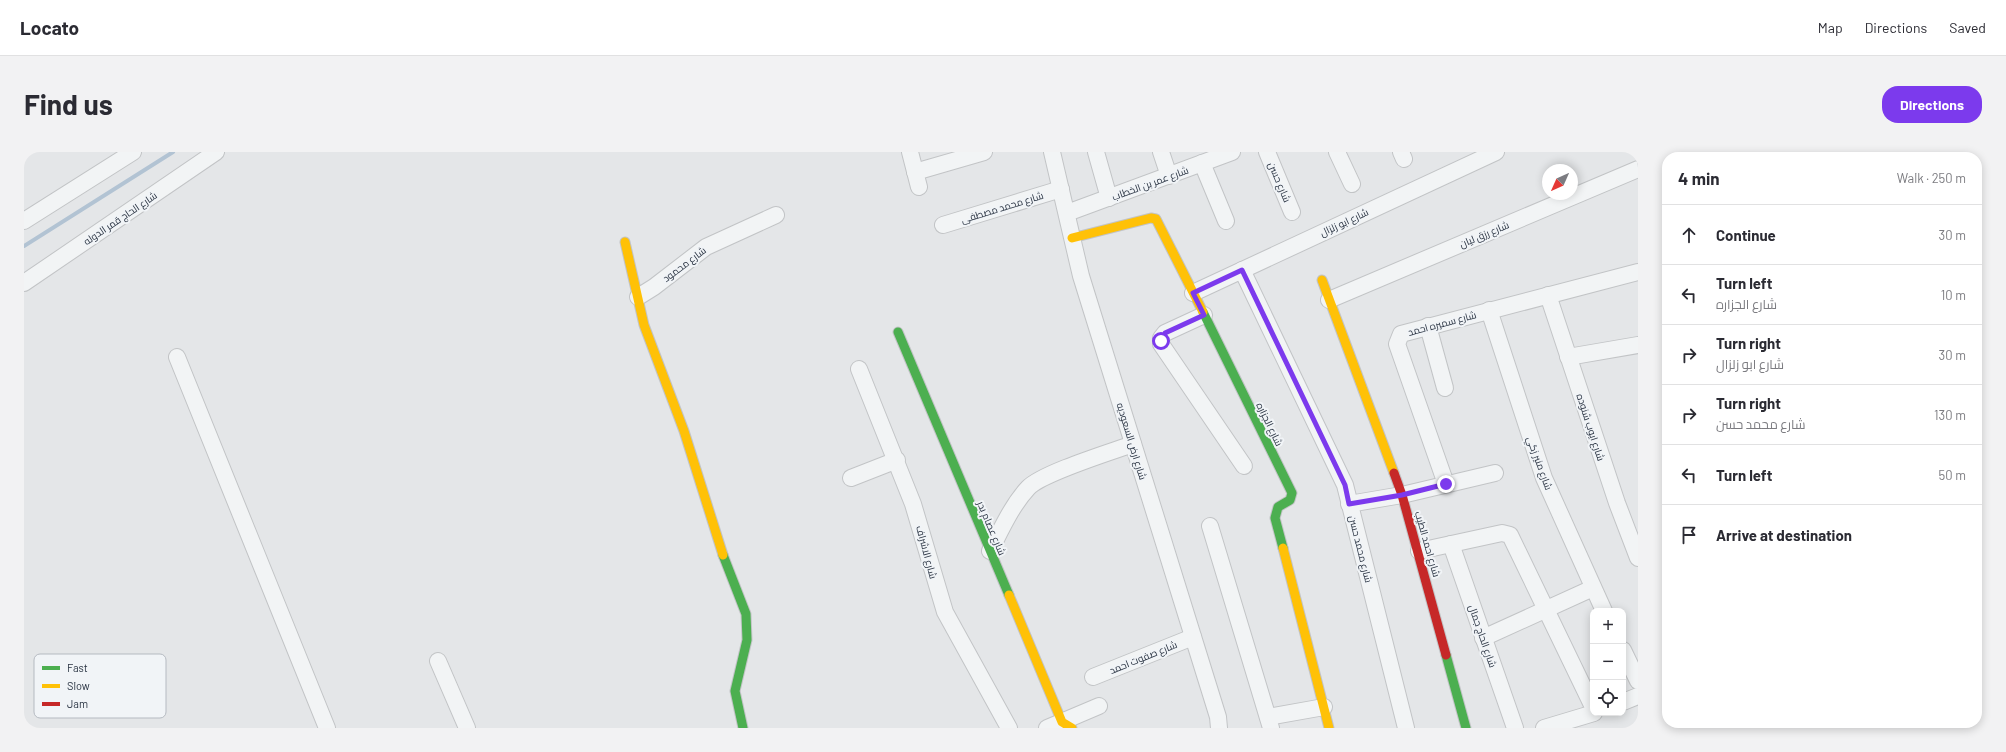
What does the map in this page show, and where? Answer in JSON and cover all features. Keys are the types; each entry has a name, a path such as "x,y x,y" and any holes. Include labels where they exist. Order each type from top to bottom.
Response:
{"street":[{"path":"24,221 133,152"},
{"name":"شارع الحاج قمر الدوله","path":"24,283 216,152"},
{"path":"910,152 917,179 984,152"},
{"name":"شارع ارض السعوديه","path":"1052,152 1081,276 1218,717 1219,728"},
{"path":"1096,152 1109,198"},
{"path":"1161,152 1169,176"},
{"name":"شارع حسن","path":"1267,152 1292,212"},
{"path":"1338,152 1352,184"},
{"name":"شارع ابو زلزال","path":"1193,293 1496,152"},
{"name":"شارع عمر بن الخطاب","path":"1067,213 1228,153"},
{"path":"1202,163 1226,221"},
{"name":"شارع رزق ليان","path":"1329,300 1638,169"},
{"name":"شارع محمد مصطفى","path":"943,225 1061,189"},
{"name":"شارع محمود","path":"638,297 669,276 706,246 776,215"},
{"name":"شارع الجزاره","path":"1072,238 1148,219 1156,219 1292,493 1290,500 1276,510 1275,518 1329,728"},
{"path":"625,242 644,326 684,431 723,554 746,614 747,640 735,691 743,728"},
{"name":"شارع محمد حسن","path":"1242,270 1345,485 1406,728"},
{"name":"شارع سميره احمد","path":"1446,484 1397,344 1398,337 1404,332 1638,272"},
{"name":"شارع احمد الطيب","path":"1322,280 1402,495 1419,551 1466,728"},
{"name":"شارع ايوب شنوده","path":"1548,295 1617,503 1638,558"},
{"name":"شارع منير زكي","path":"1489,310 1544,478 1603,608"},
{"path":"1204,315 1165,333 1161,338 1161,344 1244,466"},
{"path":"1428,326 1445,388"},
{"name":"شارع عصام بدر","path":"898,332 990,551 1067,725"},
{"path":"1568,357 1637,349"},
{"path":"177,357 327,728"},
{"name":"شارع الاشراف","path":"859,369 897,460 921,526 936,585 945,612 1006,727"},
{"path":"990,551 1017,501 1029,487 1044,477 1133,444"},
{"path":"851,478 897,460"},
{"path":"1349,504 1402,495 1495,473"},
{"path":"1210,526 1270,722 1324,707"},
{"path":"1419,551 1502,533 1510,535 1546,609 1590,714"},
{"name":"شارع الحاج جمال","path":"1451,544 1512,727"},
{"path":"1483,638 1593,588"},
{"name":"شارع صفوت احمد","path":"1093,677 1193,637"},
{"path":"1626,656 1638,681"},
{"path":"438,662 467,728"},
{"path":"1626,701 1638,696"},
{"path":"1047,728 1067,725 1099,706"},
{"path":"1544,728 1591,716"}],"waterway":[{"path":"24,246 173,152"}],"traffic: fast":[{"path":"1203,312 1292,493 1290,500 1278,507 1275,518 1283,548"},
{"path":"898,332 1009,595"},
{"path":"723,555 746,614 747,640 735,691 743,728"},
{"path":"1446,655 1466,728"}],"traffic: slow":[{"path":"1072,238 1151,218 1156,219 1203,312"},
{"path":"625,242 644,325 684,431 723,555"},
{"path":"1322,280 1394,473"},
{"path":"1283,548 1329,728"},
{"path":"1009,595 1062,722 1072,728"}],"traffic: jam":[{"path":"1394,473 1402,495 1446,655"}],"route":[{"path":"1161,341 1161,338 1165,333 1204,315 1193,293 1242,270 1345,485 1349,504 1402,495 1446,484"}]}
